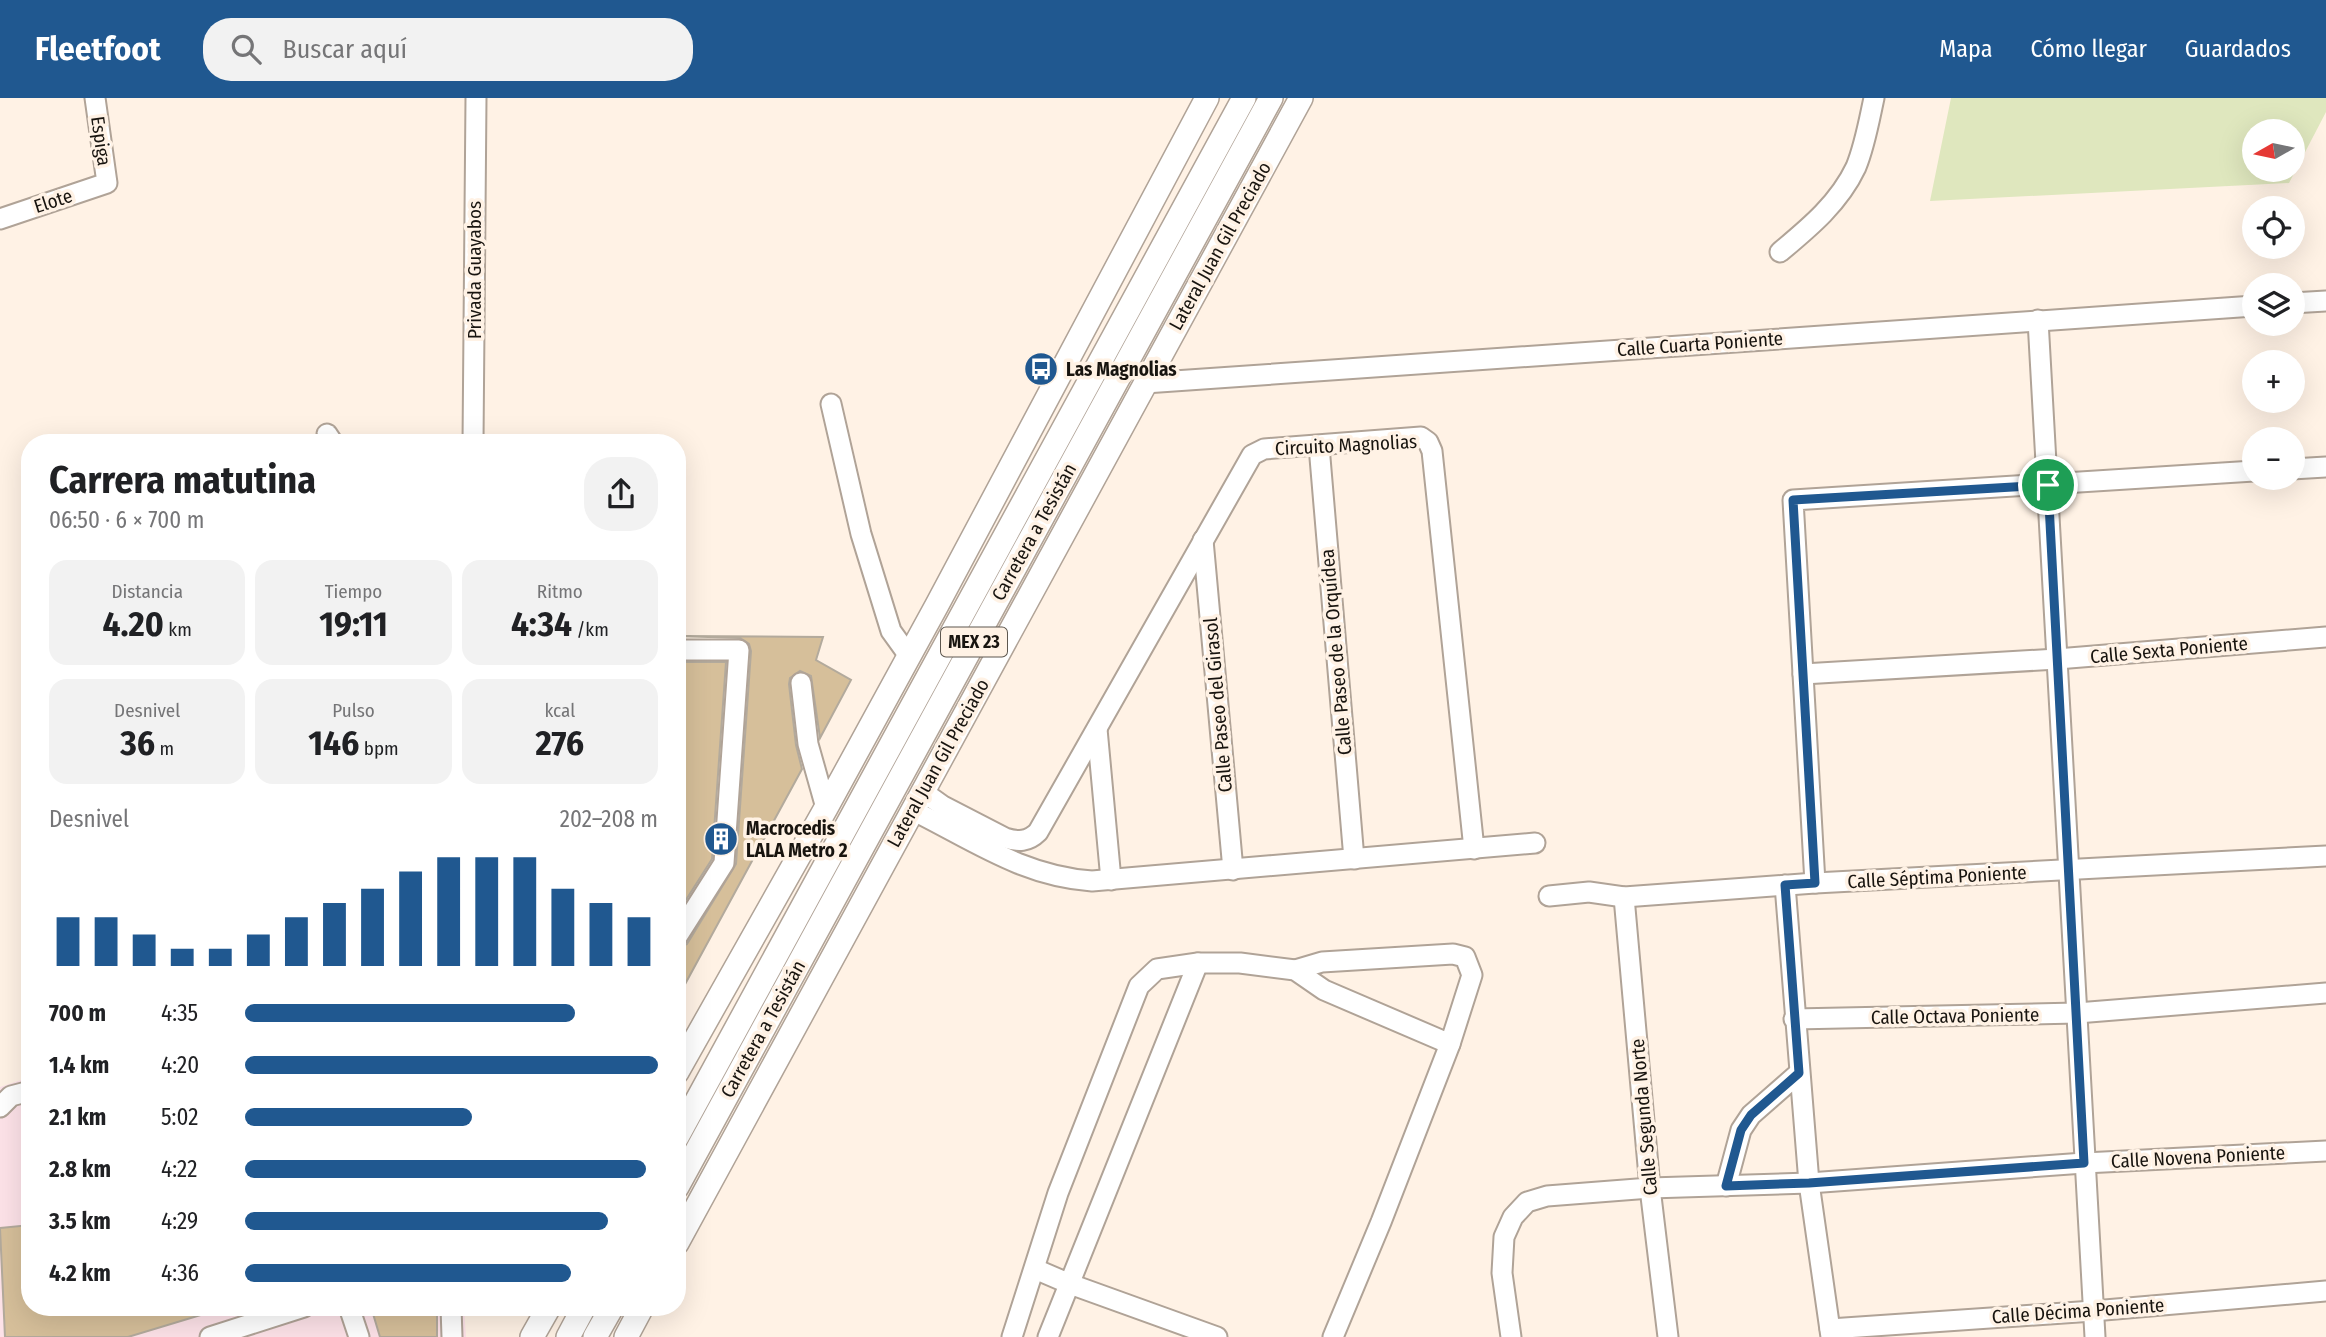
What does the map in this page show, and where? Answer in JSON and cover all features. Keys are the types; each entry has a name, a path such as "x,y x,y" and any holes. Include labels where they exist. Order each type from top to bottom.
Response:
{"main road":[{"path":"686,1043 826,808 1207,98"},
{"name":"Carretera a Tesistán","path":"686,1120 1244,98"},
{"name":"Carretera a Tesistán","path":"686,1170 1271,98"},
{"name":"Lateral Juan Gil Preciado","path":"686,1226 1301,98"},
{"path":"977,530 993,557 1014,569 1045,568"},
{"path":"937,604 969,601 990,612 1005,642"},
{"path":"532,1337 543,1316"},
{"path":"568,1337 579,1316"},
{"path":"596,1337 607,1316"},
{"path":"626,1337 637,1316"}],"street":[{"name":"Espiga","path":"94,98 107,183"},
{"name":"Privada Guayabos","path":"473,434 476,98"},
{"path":"1780,252 1819,219 1839,195 1856,166 1874,98"},
{"name":"Elote","path":"0,219 107,183"},
{"path":"2305,302 2326,301"},
{"name":"Calle Cuarta Poniente","path":"1145,383 2242,307"},
{"path":"2038,320 2095,1337"},
{"path":"831,404 861,534 891,631 909,656"},
{"name":"Circuito Magnolias","path":"917,800 943,806 1005,838 1024,841 1038,832 1252,456 1264,449 1421,437 1429,442 1432,451 1475,849"},
{"name":"Calle Paseo de la Orquídea","path":"1319,446 1354,859"},
{"path":"2305,468 2326,467"},
{"path":"1815,883 1793,500 2242,472"},
{"name":"Calle Paseo del Girasol","path":"1203,540 1233,870"},
{"name":"Calle Sexta Poniente","path":"1802,674 2057,659 2326,637"},
{"path":"686,650 739,650 724,863 686,923"},
{"path":"801,683 808,744 826,808"},
{"path":"1097,729 1111,880"},
{"path":"917,800 1012,862 1071,879 1111,880 1535,844"},
{"name":"Calle Séptima Poniente","path":"1549,896 1590,892 1624,897 1815,883 2326,856"},
{"path":"1785,885 1809,1183 1831,1333"},
{"name":"Calle Segunda Norte","path":"1624,897 1650,1188 1668,1337"},
{"path":"1012,1337 1058,1194 1139,986 1157,970 1198,963 1240,963 1295,970 1322,962 1453,954 1465,957 1472,975 1451,1044 1333,1337"},
{"path":"1048,1337 1198,963"},
{"path":"1295,970 1324,990 1451,1044"},
{"name":"Calle Octava Poniente","path":"1794,1019 2077,1013 2326,993"},
{"path":"1726,1186 1741,1130 1746,1122 1799,1073"},
{"path":"0,1107 11,1096 21,1093"},
{"name":"Calle Novena Poniente","path":"1511,1337 1502,1273 1504,1237 1513,1217 1527,1202 1547,1196 1650,1188 1809,1183 2084,1163 2326,1151"},
{"path":"1035,1269 1217,1337"},
{"name":"Calle Décima Poniente","path":"1831,1333 2326,1291"},
{"path":"210,1337 276,1316"},
{"path":"352,1316 359,1337"},
{"path":"451,1316 452,1337"}],"shaded area":[{"path":"21,1080 21,1316 465,1316 466,1337 0,1337 0,1087"}],"green space":[{"path":"1951,98 2326,98 2326,112 2305,152 2305,119 2242,119 2242,182 2289,183 1930,201"}],"building":[{"path":"686,636 823,637 816,660 851,680 820,738 811,676 800,671 790,678 796,745 802,769 686,982 686,944 736,864 751,651 749,644 740,638"},
{"path":"686,662 726,662 712,859 686,900"},
{"path":"21,1226 21,1316 197,1316 128,1337 5,1337 0,1228"},
{"path":"374,1316 437,1316 437,1337 380,1337"}],"place":[{"name":"Las Magnolias","path":"1041,369"},
{"name":"Macrocedis LALA Metro 2","path":"721,839"}],"route":[{"path":"2048,485 2084,1163 1809,1183 1726,1186 1741,1130 1751,1115 1799,1073 1785,885 1815,883 1793,500 2048,485"}]}
